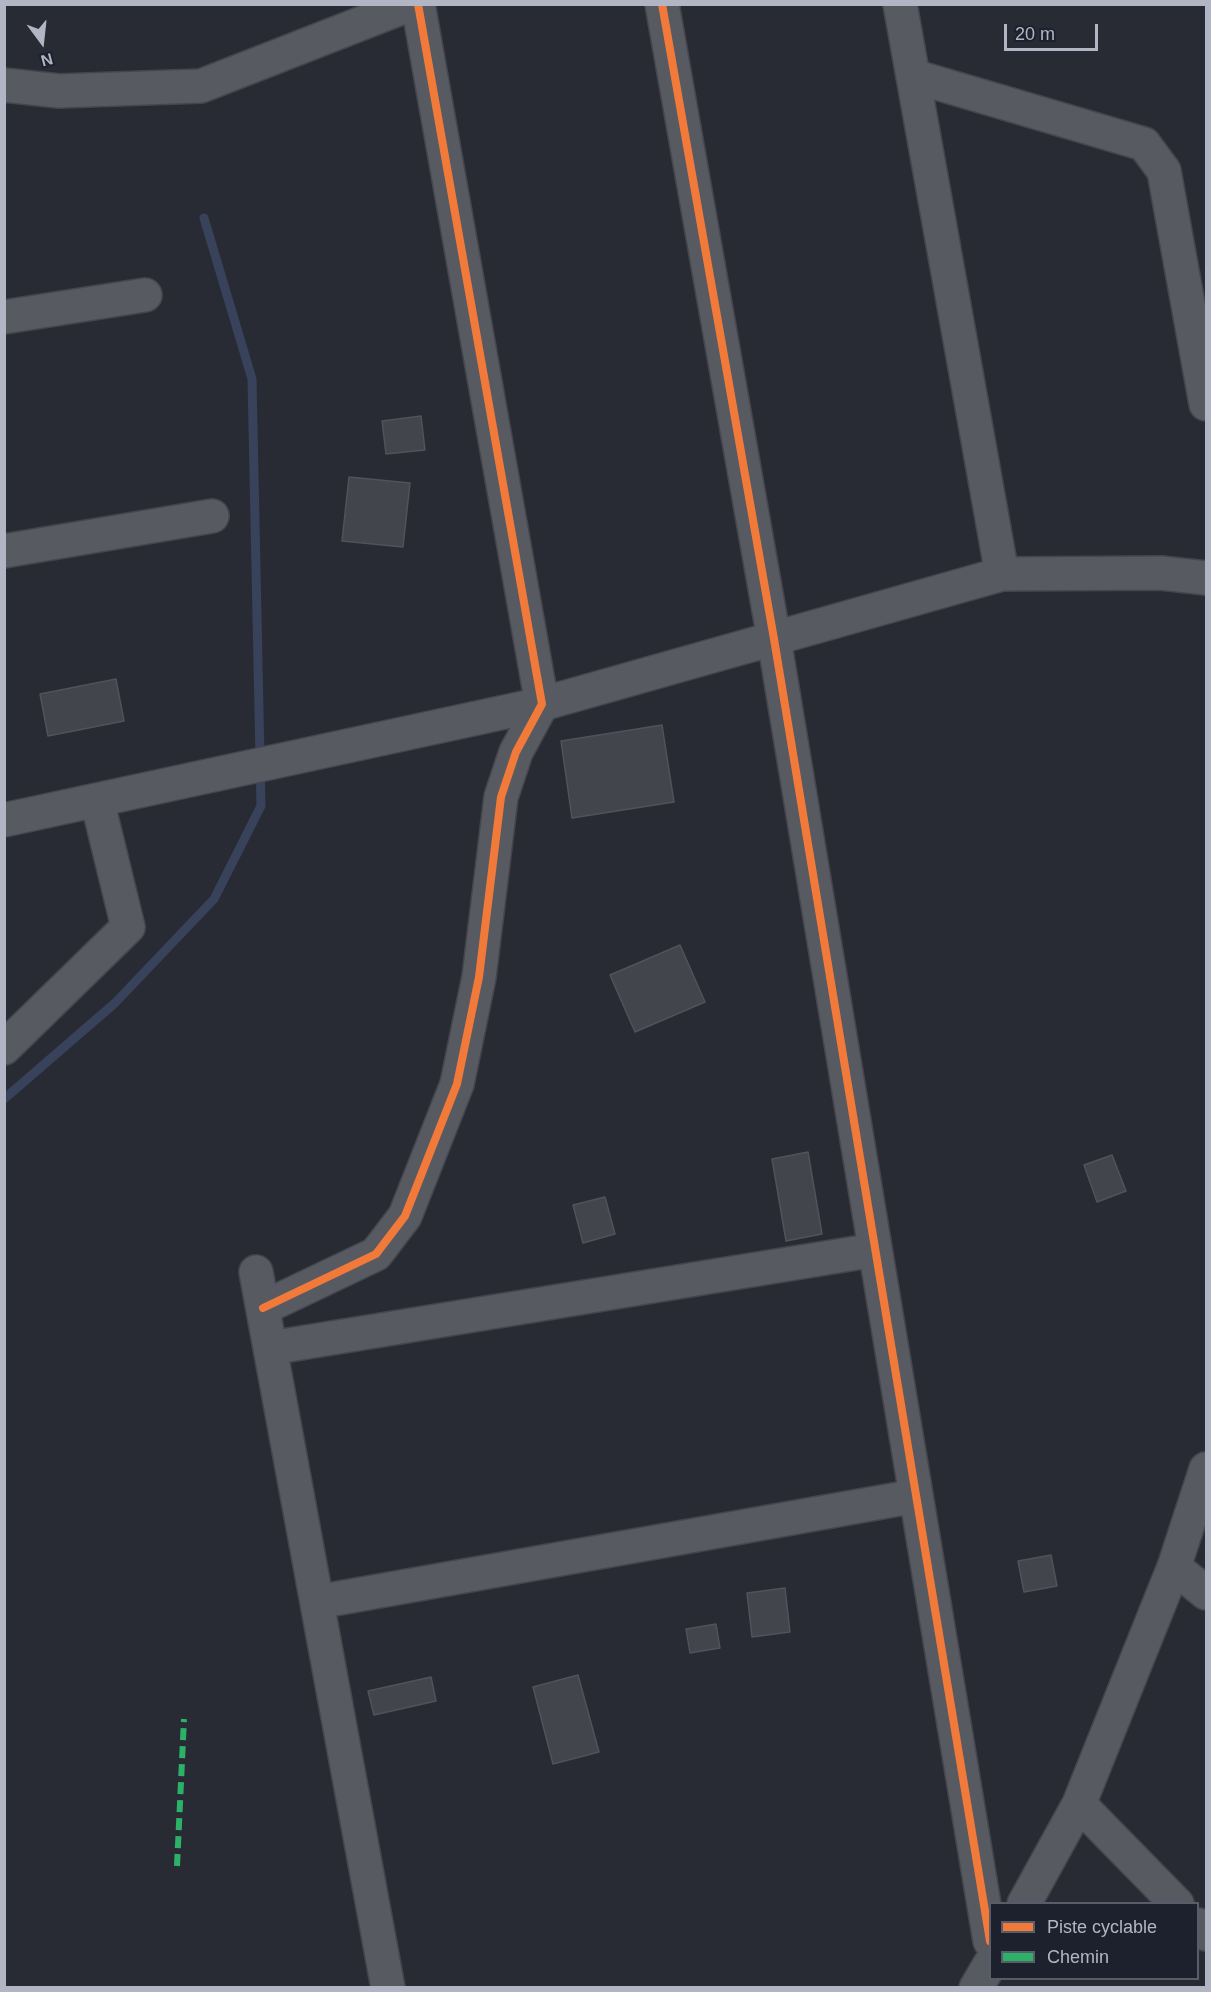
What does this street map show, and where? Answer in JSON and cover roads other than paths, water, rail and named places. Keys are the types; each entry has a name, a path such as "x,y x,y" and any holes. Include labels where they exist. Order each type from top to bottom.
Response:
{"street":[{"path":"4,85 59,91 201,86 411,4"},
{"path":"263,1308 376,1254 405,1216 457,1084 479,977 501,797 516,752 542,704 418,4"},
{"path":"662,4 774,639 989,1935"},
{"path":"900,4 1002,574"},
{"path":"913,76 1144,144 1164,171 1206,404"},
{"path":"4,318 145,294"},
{"path":"4,551 212,516"},
{"path":"4,820 542,704 1002,574 1161,573 1206,579"},
{"path":"4,1048 128,927 97,800"},
{"path":"270,1348 875,1250"},
{"path":"256,1272 388,1988"},
{"path":"1025,1902 1079,1804 1174,1568 1206,1469"},
{"path":"317,1602 916,1496"},
{"path":"1174,1568 1206,1593"},
{"path":"1079,1804 1175,1902"},
{"path":"976,1988 989,1966"}],"waterway":[{"path":"4,1099 115,1003 214,899 261,806 252,379 204,218"}]}
